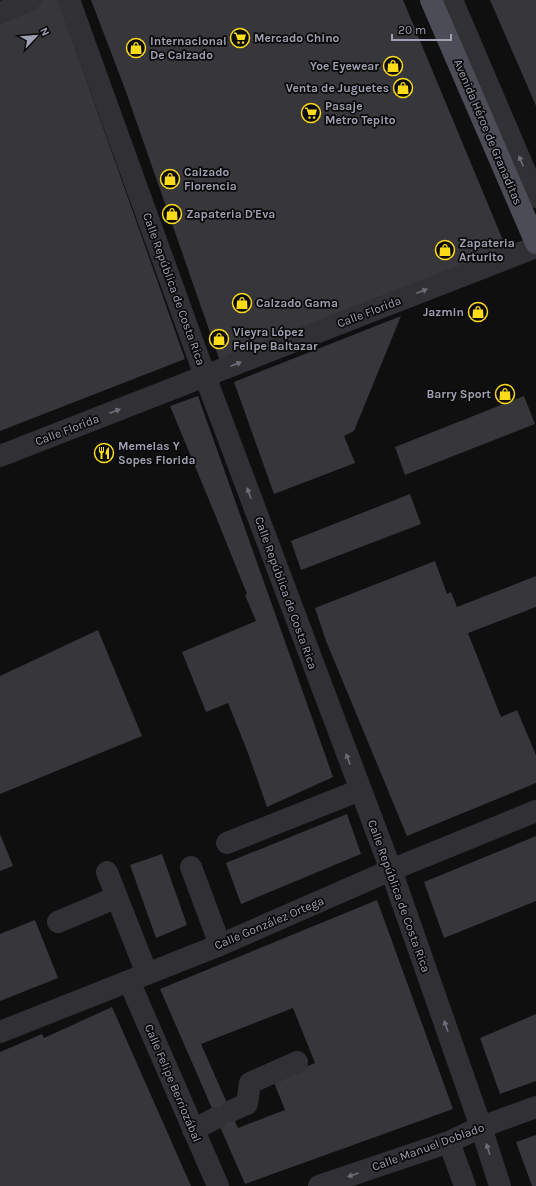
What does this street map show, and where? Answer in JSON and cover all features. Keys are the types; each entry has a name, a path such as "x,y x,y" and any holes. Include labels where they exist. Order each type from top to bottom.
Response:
{"main road":[{"name":"Avenida Héroe de Granaditas","path":"431,0 536,243"}],"street":[{"path":"0,13 30,0"},
{"name":"Calle República de Costa Rica","path":"69,0 205,376 391,870 481,1127 500,1186"},
{"path":"452,0 536,197"},
{"name":"Calle Florida","path":"0,456 536,246"},
{"path":"226,844 360,790"},
{"name":"Calle González Ortega","path":"0,1032 220,945 391,870 536,811"},
{"path":"190,867 220,945"},
{"name":"Calle Felipe Berriozábal","path":"107,872 117,897 138,977 193,1130 218,1186"},
{"path":"58,922 117,897"},
{"path":"193,1130 247,1104 250,1083 297,1062"},
{"name":"Calle Manuel Doblado","path":"319,1186 449,1142 481,1127 536,1107"},
{"path":"449,1142 465,1186"}],"building":[{"path":"42,0 58,0 185,359 0,431 0,18"},
{"path":"91,0 403,0 507,250 221,364 125,89"},
{"path":"490,0 536,0 536,106 530,92"},
{"path":"401,316 354,431 344,436 355,463 274,494 234,382"},
{"path":"198,396 333,777 267,807 228,703 206,712 182,652 256,621 245,595 247,594 170,406"},
{"path":"524,396 535,424 405,475 395,447"},
{"path":"410,494 421,524 301,570 291,541"},
{"path":"435,561 447,594 451,592 457,607 536,576 536,607 468,633 501,717 517,710 536,755 536,783 407,836 326,641 315,608"},
{"path":"98,630 142,736 0,794 0,676"},
{"path":"347,814 361,854 241,904 226,863"},
{"path":"0,834 13,866 0,871"},
{"path":"536,836 536,901 444,938 424,882"},
{"path":"162,854 187,925 156,938 130,865"},
{"path":"377,900 453,1109 245,1184 160,989","holes":["293,1008 315,1063 273,1080 285,1110 238,1128 201,1044"]},
{"path":"35,920 58,978 0,1001 0,934"},
{"path":"112,1007 191,1186 0,1186 0,1052 42,1034 44,1038"},
{"path":"536,1014 536,1081 500,1094 480,1038"},
{"path":"536,1135 536,1186 532,1186 516,1142"}],"place":[{"name":"Mercado Chino","path":"240,38"},
{"name":"Internacional De Calzado","path":"136,48"},
{"name":"Yoe Eyewear","path":"393,66"},
{"name":"Venta de Juguetes","path":"403,88"},
{"name":"Pasaje Metro Tepito","path":"311,113"},
{"name":"Calzado Florencia","path":"170,179"},
{"name":"Zapateria D'Eva","path":"172,214"},
{"name":"Zapateria Arturito","path":"445,250"},
{"name":"Calzado Gama","path":"242,303"},
{"name":"Jazmin","path":"478,312"},
{"name":"Vieyra López Felipe Baltazar","path":"219,339"},
{"name":"Barry Sport","path":"505,394"},
{"name":"Memelas Y Sopes Florida","path":"104,453"}]}
